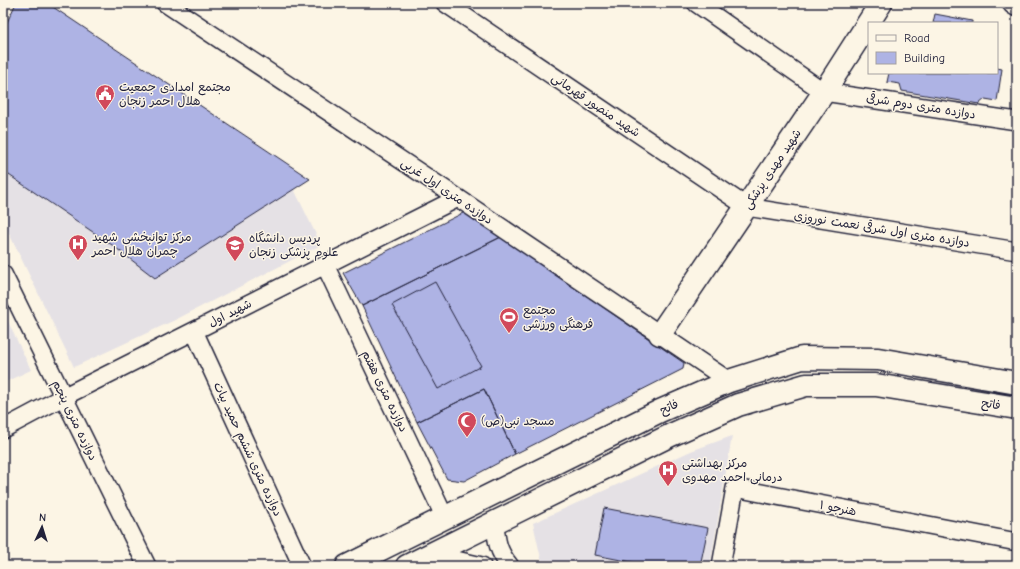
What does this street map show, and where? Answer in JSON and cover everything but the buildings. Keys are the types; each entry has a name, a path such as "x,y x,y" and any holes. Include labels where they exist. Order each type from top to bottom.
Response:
{"main road":[{"name":"شهید مهدی پزشکی","path":"869,22 881,3"},
{"name":"شهید مهدی پزشکی","path":"660,334 824,92 868,23"},
{"path":"802,358 806,385"},
{"name":"فاتح","path":"348,566 660,411 728,381 802,358 878,359 1017,383"},
{"name":"فاتح","path":"407,566 671,435 738,405 806,385 876,385 1017,408"}],"street":[{"name":"دوازده متری اول غربی","path":"165,3 458,198 728,381"},
{"name":"شهید منصور قهرمانی","path":"446,3 747,207"},
{"path":"696,3 824,92"},
{"name":"دوازده متری دوم شرقی","path":"824,92 1017,121"},
{"name":"شهید اول","path":"3,429 63,397 458,198"},
{"name":"دوازده متری اول شرقی نعمت نوروزی","path":"747,207 1017,251"},
{"name":"دوازده متری هفتم","path":"324,265 445,518"},
{"name":"دوازده متری پنجم","path":"3,274 147,566"},
{"name":"دوازده متری ششم حمید بیات","path":"194,331 302,566"},
{"name":"هنرجو ۱","path":"721,566 736,488 1017,542"},
{"path":"495,522 496,541 504,559 510,566"},
{"path":"430,554 482,566"}],"shaded area":[{"name":"مرکز توانبخشی شهید چمران هلال احمر","path":"3,171 112,245 155,278 294,189 321,245 177,319 74,367 3,221"},
{"path":"3,311 31,370 3,383"},
{"name":"مرکز بهداشتی درمانی احمد مهدوی","path":"732,436 710,566 561,566 542,563 533,523 691,451"}],"place":[{"name":"مجتمع امدادی جمعیت هلال احمر زنجان","path":"105,111"},
{"name":"مرکز توانبخشی شهید چمران هلال احمر","path":"78,261"},
{"name":"پردیس دانشگاه علوم پزشکى زنجان","path":"235,262"},
{"name":"مجتمع فرهنگی ورزشی","path":"509,334"},
{"name":"مسجد نبی(ص)","path":"467,438"},
{"name":"مرکز بهداشتی درمانی احمد مهدوی","path":"668,487"}]}
